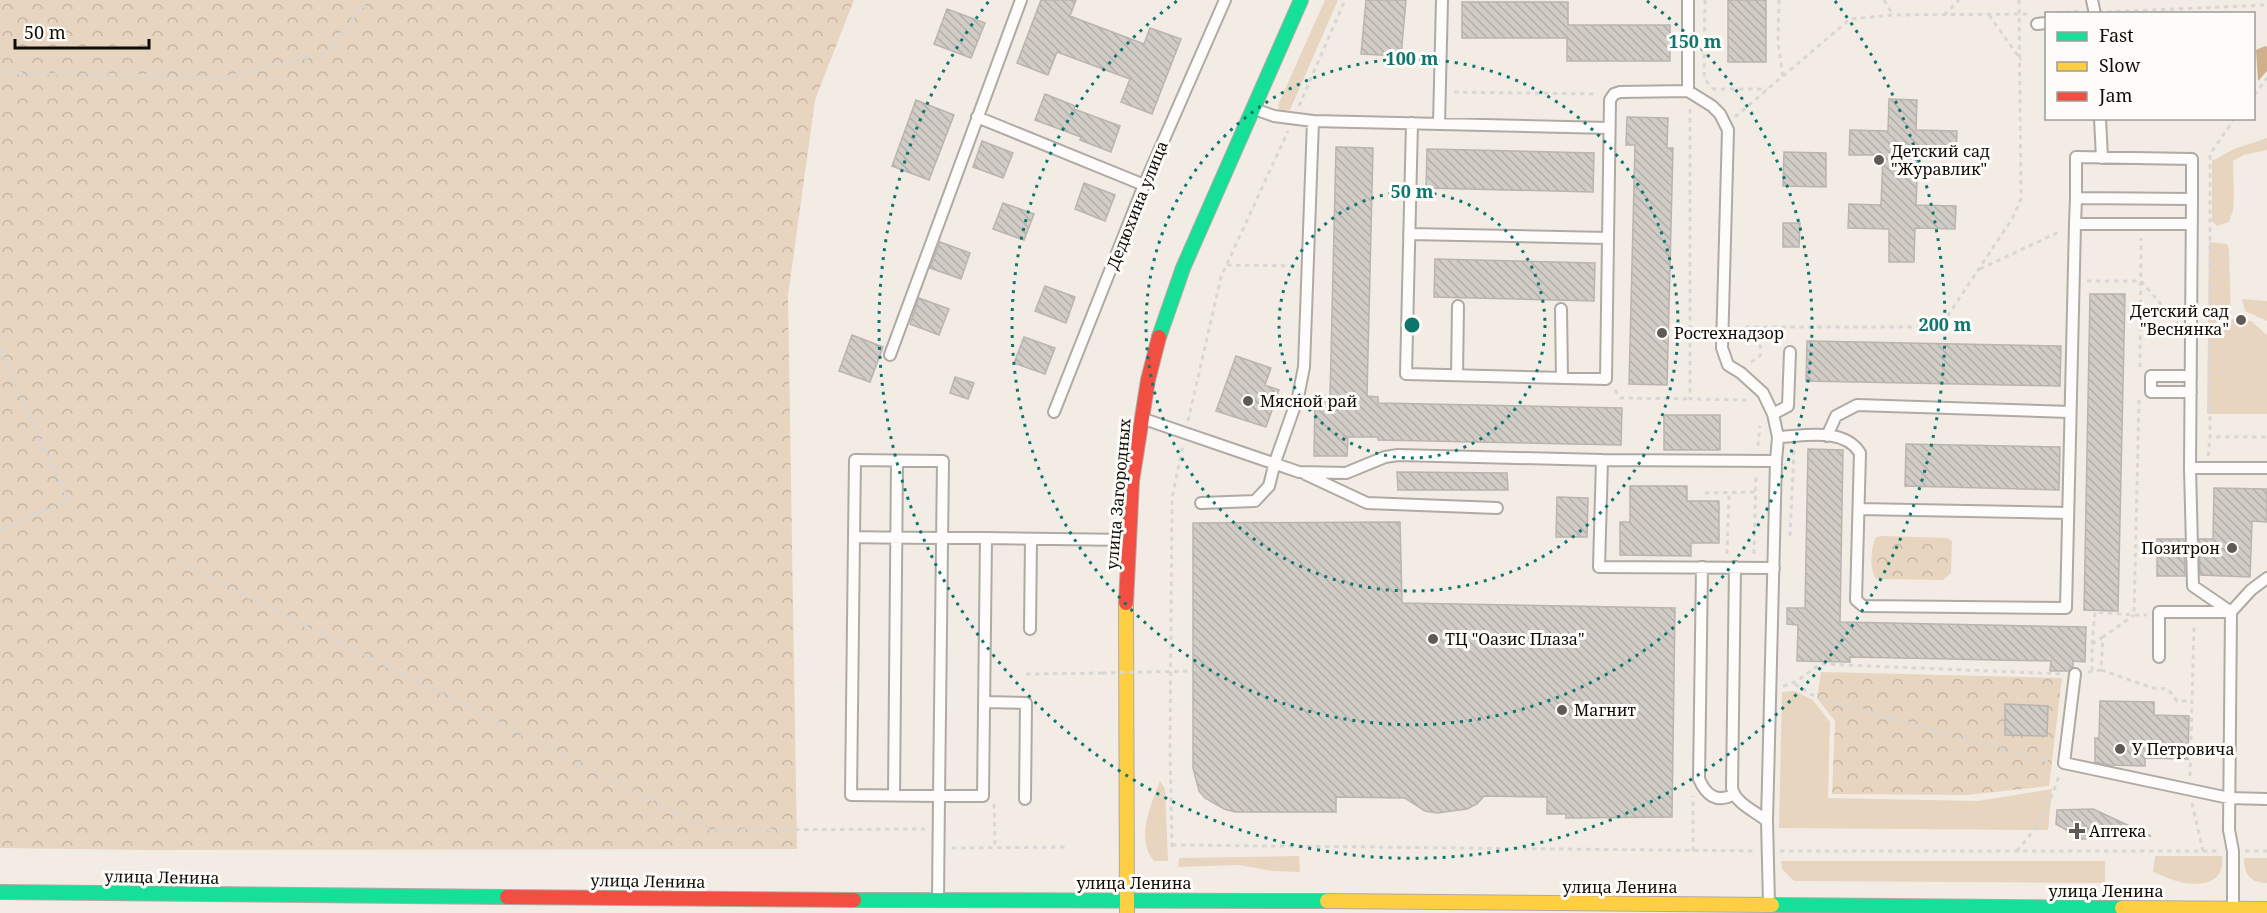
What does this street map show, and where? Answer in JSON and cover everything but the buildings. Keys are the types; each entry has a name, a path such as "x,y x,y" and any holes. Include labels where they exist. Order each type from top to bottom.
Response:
{"main road":[{"name":"улица Загородных","path":"1126,906 1126,601 1132,481 1141,418 1153,361 1176,288 1301,0"},
{"name":"улица Ленина","path":"0,892 285,900 892,907 938,900 1126,906 1720,909 1769,904 1919,910 2267,909"}],"lane":[{"path":"890,355 1021,0"},
{"name":"Дедюхина улица","path":"1054,412 1144,185 1225,0"},
{"path":"1439,124 1442,0"},
{"path":"1688,0 1688,91"},
{"path":"1412,123 1406,374 1606,379 1610,100 1614,94 1620,92 1688,91 1712,106 1720,114 1728,130 1722,348 1728,365 1741,373 1763,393 1773,414 1778,437 1767,821 1769,904"},
{"path":"1252,109 1293,120 1609,128"},
{"path":"977,117 1144,185"},
{"path":"2100,120 2102,158"},
{"path":"1201,503 1255,501 1269,486 1298,397 1304,367 1313,121"},
{"path":"1778,437 1843,438 1854,443 1860,453 1856,600 1863,606 2066,608 2076,157 2192,159 2190,468 2193,586 2231,612"},
{"path":"2076,198 2192,199"},
{"path":"2075,224 2192,224"},
{"path":"1409,234 1608,238"},
{"path":"1457,375 1458,306"},
{"path":"1561,309 1562,378"},
{"path":"1773,414 1788,406 1790,352"},
{"path":"2191,376 2151,376 2151,392 2191,392"},
{"path":"1827,436 1836,416 1857,405 2070,412"},
{"path":"1141,418 1275,462 1367,502 1497,508"},
{"path":"1299,472 1346,473 1385,457 1398,455 1602,460 1776,460"},
{"path":"938,900 938,848 939,829 939,796 943,461 855,460 851,795 939,796 982,796 986,538"},
{"path":"1602,460 1599,567 1774,568"},
{"path":"894,795 897,461"},
{"path":"2190,468 2267,468"},
{"path":"1859,509 2068,513"},
{"path":"854,537 1129,540"},
{"path":"1030,629 1031,539"},
{"path":"1702,567 1699,779 1704,791 1711,797 1724,799 1733,795"},
{"path":"1731,567 1733,795"},
{"path":"2233,908 2233,851 2229,830 2231,612 2251,590 2267,578"},
{"path":"2159,657 2159,612 2231,612"},
{"path":"2075,674 2064,763 2229,798 2267,799"},
{"path":"984,702 1026,703 1025,799"},
{"path":"1733,795 1767,821"}],"path":[{"path":"0,73 227,77 326,53 368,0"},
{"path":"1345,0 1221,277 1172,498 1170,748 1172,846 1693,851 2267,850"},
{"path":"1705,0 1704,78 1718,96"},
{"path":"1779,0 1778,43 1784,77"},
{"path":"1884,0 1893,15"},
{"path":"1944,15 1959,0"},
{"path":"1735,332 1745,327 1937,327 1943,323 2012,219 2020,199 2019,0"},
{"path":"2060,12 2094,8 2113,12 2267,5"},
{"path":"1730,110 1736,117 1850,19 1893,15 2018,15 2041,20"},
{"path":"1989,15 2021,60"},
{"path":"2255,93 2267,78"},
{"path":"1690,399 1691,119 1688,91 1767,89"},
{"path":"1440,92 1614,94"},
{"path":"2234,120 2210,154 2210,437 2267,437"},
{"path":"1979,270 2075,224"},
{"path":"2139,376 2141,224"},
{"path":"1227,265 1308,267"},
{"path":"2074,280 2141,281 2191,340"},
{"path":"1746,362 1760,356 1761,328"},
{"path":"0,349 68,500 0,530"},
{"path":"1606,379 1620,398 1752,400"},
{"path":"2134,602 2139,400"},
{"path":"1754,553 1756,461 1761,422"},
{"path":"1790,544 1795,437"},
{"path":"1706,493 1755,492"},
{"path":"1729,493 1731,567"},
{"path":"175,560 712,830 939,829"},
{"path":"2092,644 2134,615 2095,612 2092,644 2092,672"},
{"path":"2194,616 2190,790 2203,851"},
{"path":"2101,670 2103,637"},
{"path":"1783,686 1795,684 1821,664 2075,674 2101,670 2153,688 2168,689 2177,701 2193,701"},
{"path":"1026,674 1192,671"},
{"path":"1795,684 1817,698 2052,762 2064,763 2043,819 2017,852"},
{"path":"1693,793 1693,851"},
{"path":"938,848 1068,847"}],"green space":[{"path":"0,0 854,0 815,100 788,296 797,849 146,850 0,848"},
{"path":"1325,0 1338,0 1290,110 1280,111 1278,105"},
{"path":"2267,138 2267,150 2244,155 2233,161 2233,210 2229,222 2217,226 2212,221 2212,161 2234,149"},
{"path":"2209,242 2227,244 2229,250 2231,319 2251,321 2267,335 2267,414 2207,414"},
{"path":"2242,299 2267,301 2267,321 2245,311"},
{"path":"1876,537 1948,538 1952,541 1951,573 1943,580 1876,579 1872,570 1872,552"},
{"path":"1821,672 2062,678 2049,786 1967,795 1832,794 1835,721 1817,698"},
{"path":"1795,691 1813,700 1830,722 1828,798 1978,801 2052,789 2048,830 1779,828 1782,692"},
{"path":"1160,781 1165,789 1168,861 1154,861 1148,852 1145,833 1146,822"},
{"path":"1299,856 1300,872 1272,871 1239,865 1178,867 1179,858"},
{"path":"2155,856 2222,856 2222,865 2220,872 2210,881 2188,883 2153,872"},
{"path":"2244,858 2267,858 2267,883 2261,883 2249,876 2245,869"},
{"path":"1781,861 2105,861 2105,883 1794,881 1782,869"}],"shaded area":[{"path":"2267,47 2267,71 2258,81 2256,50"}],"traffic: fast":[{"path":"1159,337 1183,268 1301,0"},
{"path":"0,892 507,897"},
{"path":"854,900 1327,901"},
{"path":"1772,905 2122,908"}],"traffic: slow":[{"path":"1126,603 1127,913"},
{"path":"1327,901 1772,905"},
{"path":"2122,908 2267,909"}],"traffic: jam":[{"path":"1126,603 1132,481 1148,380 1159,337"},
{"path":"507,897 854,900"}],"place":[{"name":"Детский сад \"Журавлик\"","path":"1879,160"},
{"name":"Детский сад \"Веснянка\"","path":"2241,320"},
{"name":"Ростехнадзор","path":"1662,333"},
{"name":"Мясной рай","path":"1248,401"},
{"name":"Позитрон","path":"2232,548"},
{"name":"ТЦ \"Оазис Плаза\"","path":"1433,639"},
{"name":"Магнит","path":"1562,710"},
{"name":"У Петровича","path":"2120,749"},
{"name":"Аптека","path":"2077,831"}]}
